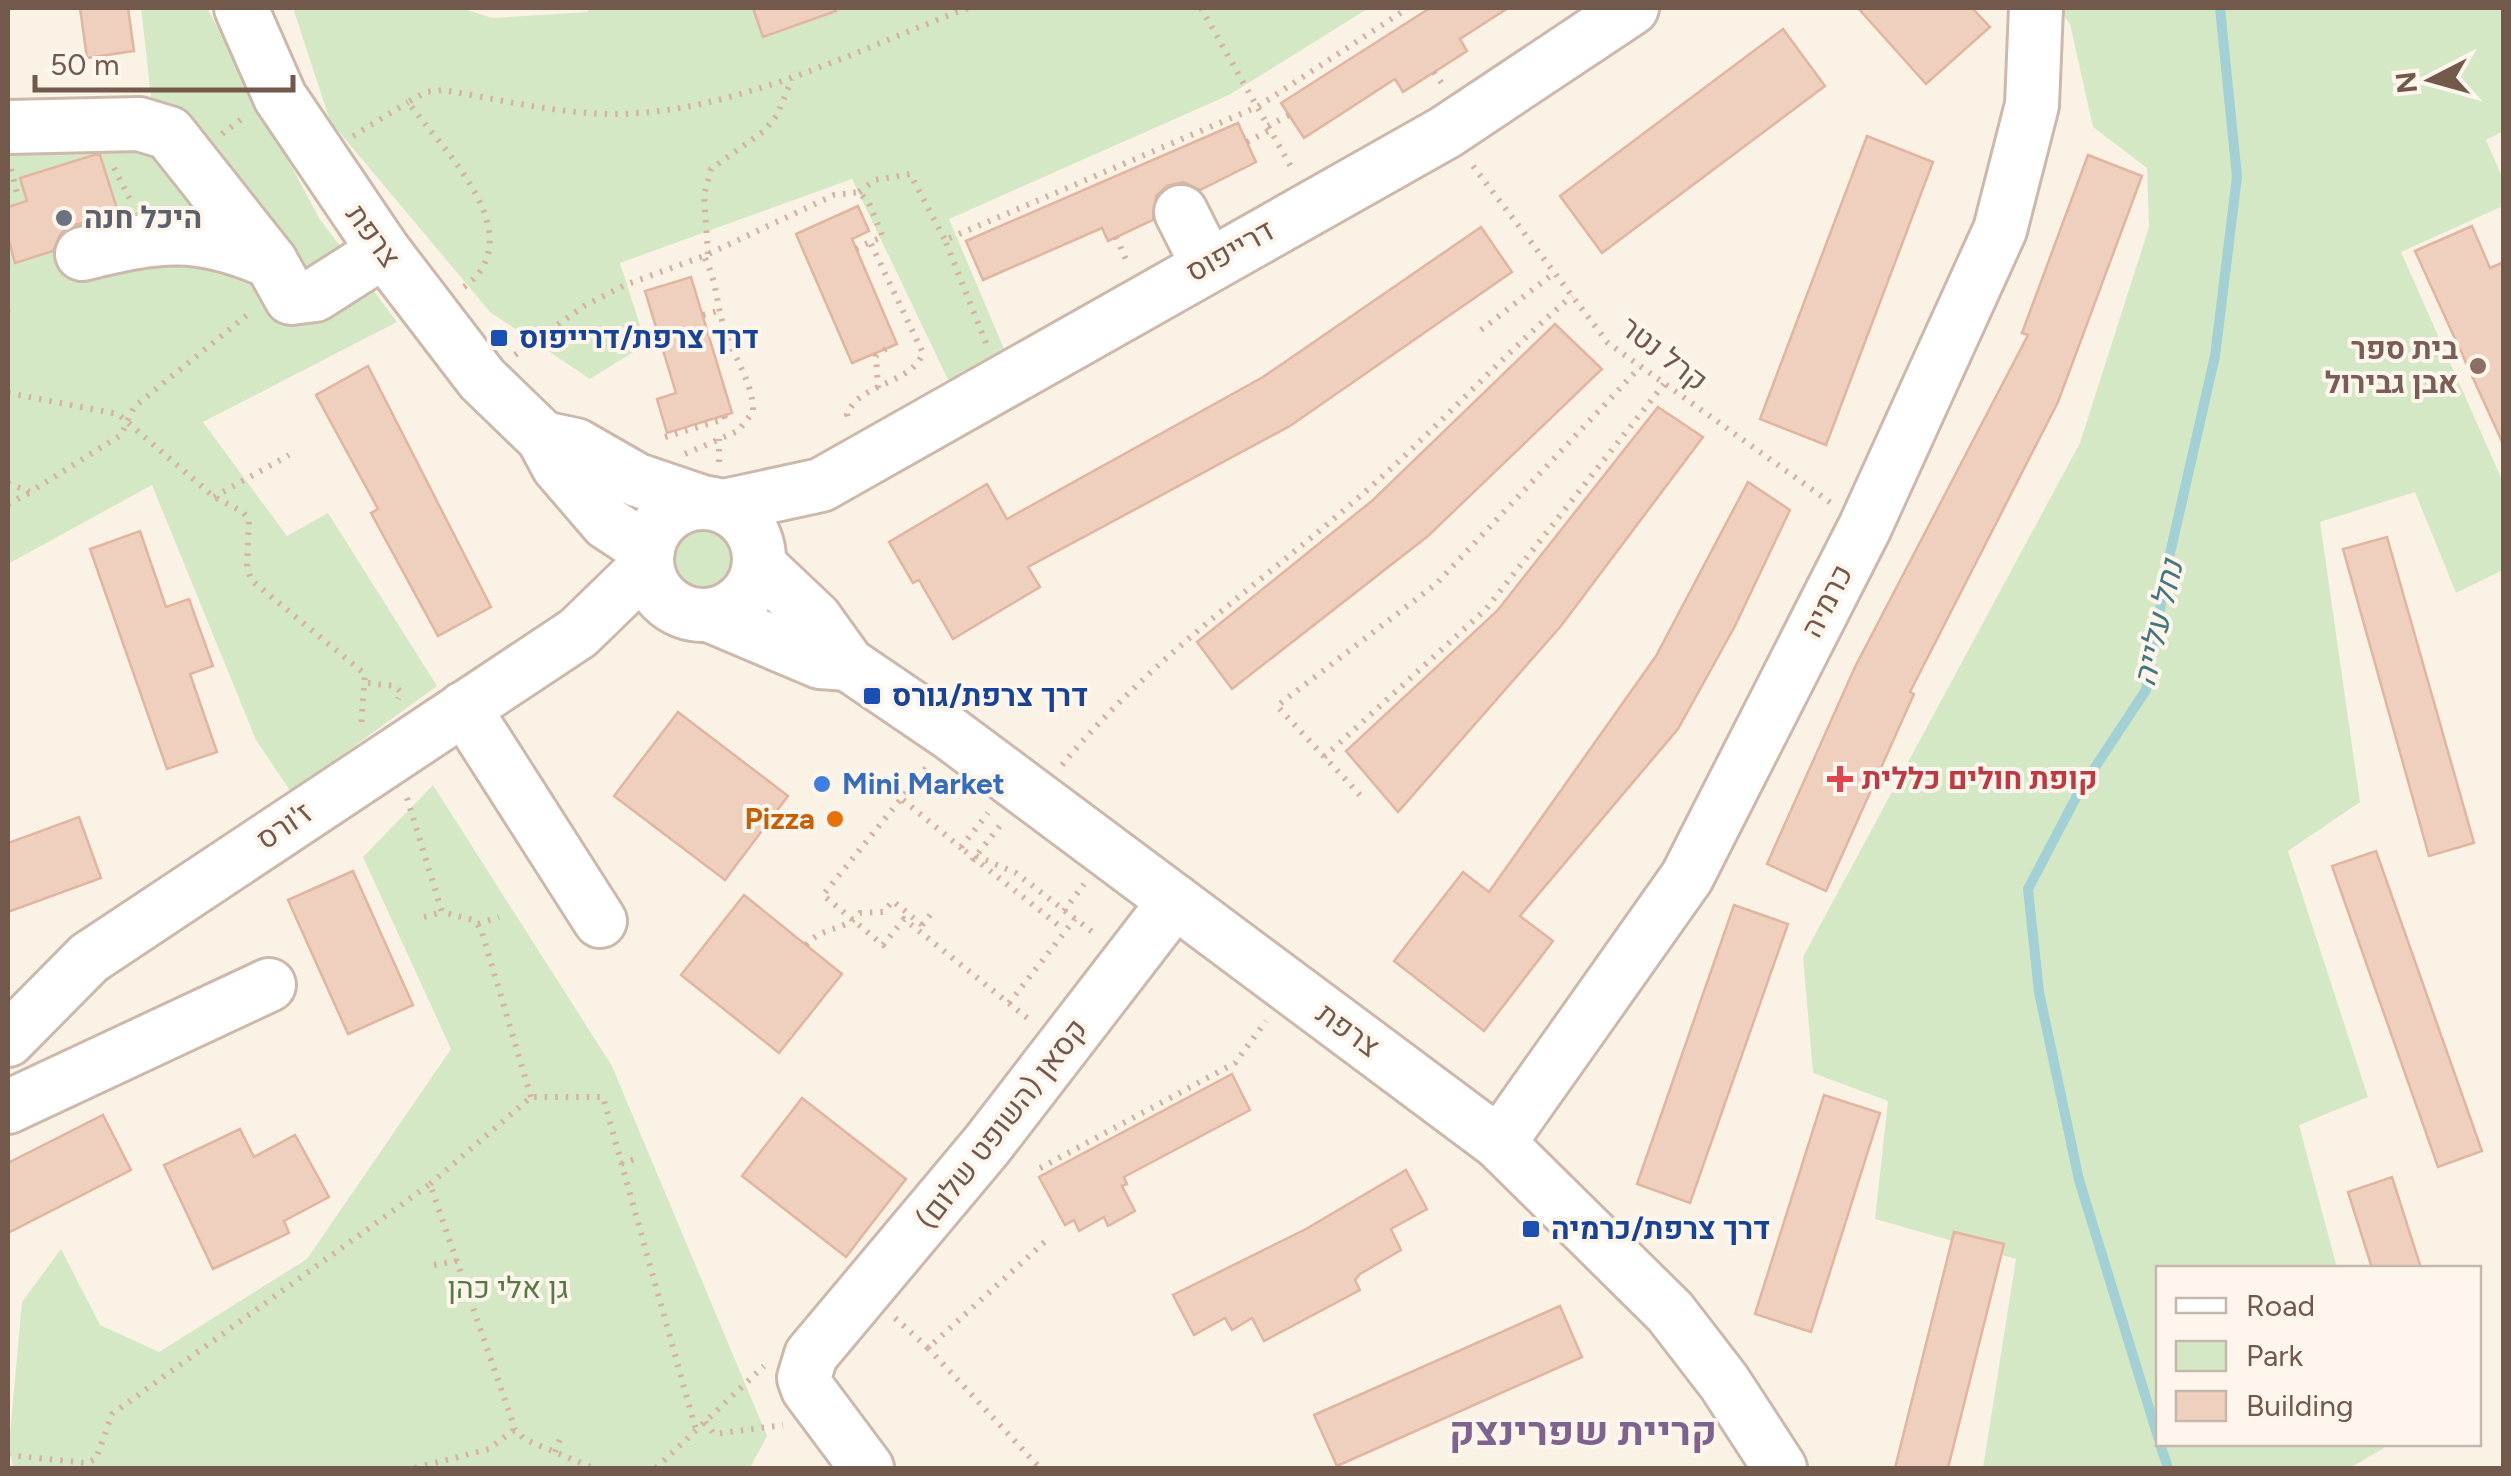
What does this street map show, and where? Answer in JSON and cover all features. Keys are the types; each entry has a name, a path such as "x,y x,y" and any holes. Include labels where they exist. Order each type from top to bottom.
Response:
{"street":[{"name":"צרפת","path":"241,8 280,97 384,252 482,379 544,438 558,466 608,524 648,558"},
{"name":"דרייפוס","path":"759,555 791,524 821,485 1465,120 1632,8"},
{"name":"כרמיה","path":"1499,1144 1687,876 1865,527 2000,230 2032,105 2036,8"},
{"path":"8,126 139,124 169,133 281,280"},
{"path":"1180,212 1207,264"},
{"path":"82,254 151,237 203,237 315,295 384,252"},
{"name":"צרפת","path":"544,438 576,444 637,480 707,483"},
{"path":"707,483 750,528 759,555 744,598 727,610 700,614 674,606 658,592 648,558 659,524 707,483"},
{"name":"דרייפוס","path":"707,483 821,485"},
{"name":"צרפת","path":"759,555 815,618 848,664 951,734 1499,1144 1670,1312 1724,1382 1780,1468"},
{"name":"ז'ורס","path":"8,1040 89,958 372,731 464,708 578,634 648,558"},
{"name":"צרפת","path":"700,614 820,662 848,664"},
{"name":"ז'ורס","path":"578,634 700,614"},
{"path":"464,708 600,921"},
{"name":"קסאן (השופט שלום)","path":"822,1341 942,1201 1175,901"},
{"path":"8,1107 269,986"},
{"path":"822,1341 807,1367 808,1389 868,1468"}],"path":[{"path":"1200,8 1296,177"},
{"path":"945,240 1092,182 1257,106 1408,8"},
{"path":"356,134 426,92 443,90 612,114 676,106 792,78 962,9"},
{"path":"1398,14 1405,24"},
{"path":"1325,62 1331,71"},
{"path":"1434,72 1440,81"},
{"path":"707,483 688,451 744,428 754,406 706,255 704,195 710,169 764,131 777,115 792,78"},
{"path":"408,102 478,200 493,240 488,264 477,278 430,312"},
{"path":"1246,142 1289,115"},
{"path":"220,136 236,122"},
{"path":"8,162 18,197"},
{"name":"קרל נטר","path":"1478,173 1608,343 1865,527"},
{"path":"531,344 607,293 706,255 834,194 859,192 876,180 910,174 945,240 1002,382"},
{"path":"856,249 883,237 869,203 859,192"},
{"path":"774,222 780,234"},
{"path":"1116,238 1127,262"},
{"path":"850,426 852,405 922,358 922,344 870,242"},
{"path":"1481,330 1554,273"},
{"path":"8,504 120,435 134,407 248,313 281,280"},
{"path":"1036,797 1108,710 1161,660 1367,490 1572,296"},
{"path":"703,315 721,310"},
{"path":"878,388 876,356 888,348"},
{"path":"1360,795 1277,706 1436,584 1640,367"},
{"path":"909,370 915,380"},
{"path":"1324,756 1486,609 1664,384"},
{"path":"8,393 118,414 214,496 249,520 247,567 251,580 365,674 372,731 408,800 442,912"},
{"path":"666,437 725,419 724,415"},
{"path":"709,424 709,441"},
{"path":"707,483 720,439"},
{"path":"214,496 289,455"},
{"path":"8,483 30,492"},
{"path":"368,682 386,683 401,692 386,706"},
{"path":"920,927 904,919 882,945 824,895 903,800 951,734"},
{"path":"903,800 1062,928"},
{"path":"963,849 980,822"},
{"path":"995,832 974,859 1016,873 1129,961"},
{"path":"1064,911 1076,894"},
{"path":"806,944 817,934 844,928 860,913 883,912 894,901 1063,1047"},
{"path":"424,916 442,912 478,924 499,917"},
{"path":"920,927 931,914"},
{"path":"1009,1004 1075,919"},
{"path":"478,924 531,1097"},
{"path":"1040,1168 1071,1156 1200,1086 1234,1064 1257,1033"},
{"path":"8,1455 86,1462 96,1459 112,1414 430,1184 531,1097 603,1097 696,1430"},
{"path":"622,1164 635,1159"},
{"path":"430,1184 515,1429 524,1439 593,1468"},
{"path":"928,1348 1050,1237"},
{"path":"434,1264 457,1261"},
{"path":"906,1327 1040,1468"},
{"path":"656,1468 807,1328 822,1341"},
{"path":"705,1422 714,1434 794,1424"},
{"path":"414,1468 490,1449 515,1429"},
{"path":"555,1452 561,1436"}],"green space":[{"path":"141,8 207,8 319,218 397,322 203,422 287,536 328,513 437,686 291,792 256,740 152,485 8,564 8,103 152,105"},
{"path":"293,8 461,8 492,18 588,12 589,8 1369,8 1229,95 949,219 1007,356 952,388 852,179 620,263 646,344 590,379 490,312 330,121"},
{"path":"2058,8 2503,8 2503,131 2486,140 2503,179 2503,206 2401,252 2503,482 2503,570 2456,593 2415,492 2320,522 2360,802 2288,851 2368,1097 2299,1125 2336,1266 2156,1266 2156,1446 2384,1446 2350,1468 1983,1468 2016,1259 1875,1219 1888,1101 1813,1073 1803,957 2080,443 2149,227 2147,168 2093,127 2070,24"},
{"path":"704,526 727,535 736,558 727,581 704,590 681,581 672,558 681,535"},
{"name":"גן אלי כהן","path":"433,785 612,1066 767,1436 750,1468 13,1468 9,1445 22,1302 61,1249 100,1325 159,1352 307,1259 451,1049 363,857"}],"building":[{"path":"80,8 128,8 134,51 87,58"},
{"path":"753,8 835,8 836,11 763,37"},
{"path":"1430,8 1508,8 1460,39 1467,51 1403,92 1395,79 1304,138 1281,103"},
{"path":"1858,8 1972,8 1990,27 1926,84"},
{"path":"1783,29 1825,86 1602,253 1560,196"},
{"path":"1238,123 1256,162 1200,190 1184,182 1167,186 1156,196 1153,220 1108,241 1102,228 983,280 966,241"},
{"path":"1867,136 1933,162 1826,445 1760,419"},
{"name":"היכל חנה","path":"100,155 119,215 74,225 61,233 53,251 15,263 8,237 8,207 27,201 20,178"},
{"path":"2088,155 2142,176 2058,402 1910,692 1914,694 1826,891 1767,864 1855,667 2028,335 2022,333"},
{"path":"858,206 869,231 852,239 897,344 852,363 796,234"},
{"name":"בית ספר אבן גבירול","path":"2472,226 2490,268 2504,262 2504,446 2415,251"},
{"path":"1481,227 1512,272 1290,426 1028,567 1040,587 953,639 919,580 913,583 889,542 987,484 1007,519 1263,377"},
{"path":"691,277 732,413 667,433 657,399 676,393 645,291"},
{"path":"1555,324 1602,369 1428,536 1232,689 1197,642 1373,500"},
{"path":"368,366 491,607 438,636 371,513 378,509 316,395"},
{"path":"1658,407 1703,437 1561,626 1398,812 1346,751 1497,611"},
{"path":"1748,482 1790,510 1735,626 1678,729 1520,916 1553,941 1484,1031 1394,961 1463,872 1489,892 1656,656"},
{"path":"140,531 166,607 189,599 213,666 190,674 217,752 167,769 90,549"},
{"path":"2387,537 2474,843 2429,856 2343,549"},
{"path":"678,712 788,796 725,880 614,796"},
{"path":"79,817 101,878 8,912 8,843"},
{"path":"2376,851 2482,1151 2438,1167 2332,866"},
{"path":"353,871 413,1005 348,1034 288,900"},
{"path":"744,895 842,974 779,1053 681,975"},
{"path":"1734,905 1788,924 1690,1203 1637,1184"},
{"path":"1232,1074 1250,1110 1124,1177 1127,1184 1122,1186 1135,1211 1108,1226 1104,1217 1079,1231 1074,1220 1065,1225 1039,1177"},
{"path":"1824,1095 1880,1113 1811,1332 1755,1314"},
{"path":"802,1098 906,1179 846,1257 742,1176"},
{"path":"103,1115 131,1170 8,1233 8,1163"},
{"path":"240,1129 254,1157 295,1135 329,1197 284,1221 289,1233 213,1269 164,1165"},
{"path":"1406,1170 1427,1209 1391,1229 1401,1250 1360,1274 1355,1280 1360,1290 1264,1341 1252,1318 1232,1330 1225,1318 1194,1335 1173,1295 1306,1229"},
{"path":"2392,1177 2420,1266 2371,1266 2348,1192"},
{"path":"1954,1232 2004,1244 1948,1468 1895,1468"},
{"path":"1560,1306 1582,1357 1337,1466 1314,1415"}],"waterway":[{"name":"נחל עלייה","path":"2156,1430 2079,1180 2039,992 2028,889 2080,790 2146,690 2169,558 2215,356 2237,177 2220,8"},
{"name":"נחל עלייה","path":"2161,1446 2168,1468"}],"place":[{"name":"היכל חנה","path":"64,218"},
{"name":"דרך צרפת/דרייפוס","path":"499,338"},
{"name":"בית ספר אבן גבירול","path":"2478,366"},
{"name":"דרך צרפת/גורס","path":"872,696"},
{"name":"קופת חולים כללית","path":"1840,779"},
{"name":"Mini Market","path":"822,784"},
{"name":"Pizza","path":"835,819"},
{"name":"דרך צרפת/כרמיה","path":"1531,1229"}],"district":[{"name":"קריית שפרינצק","path":"1583,1431"}]}
